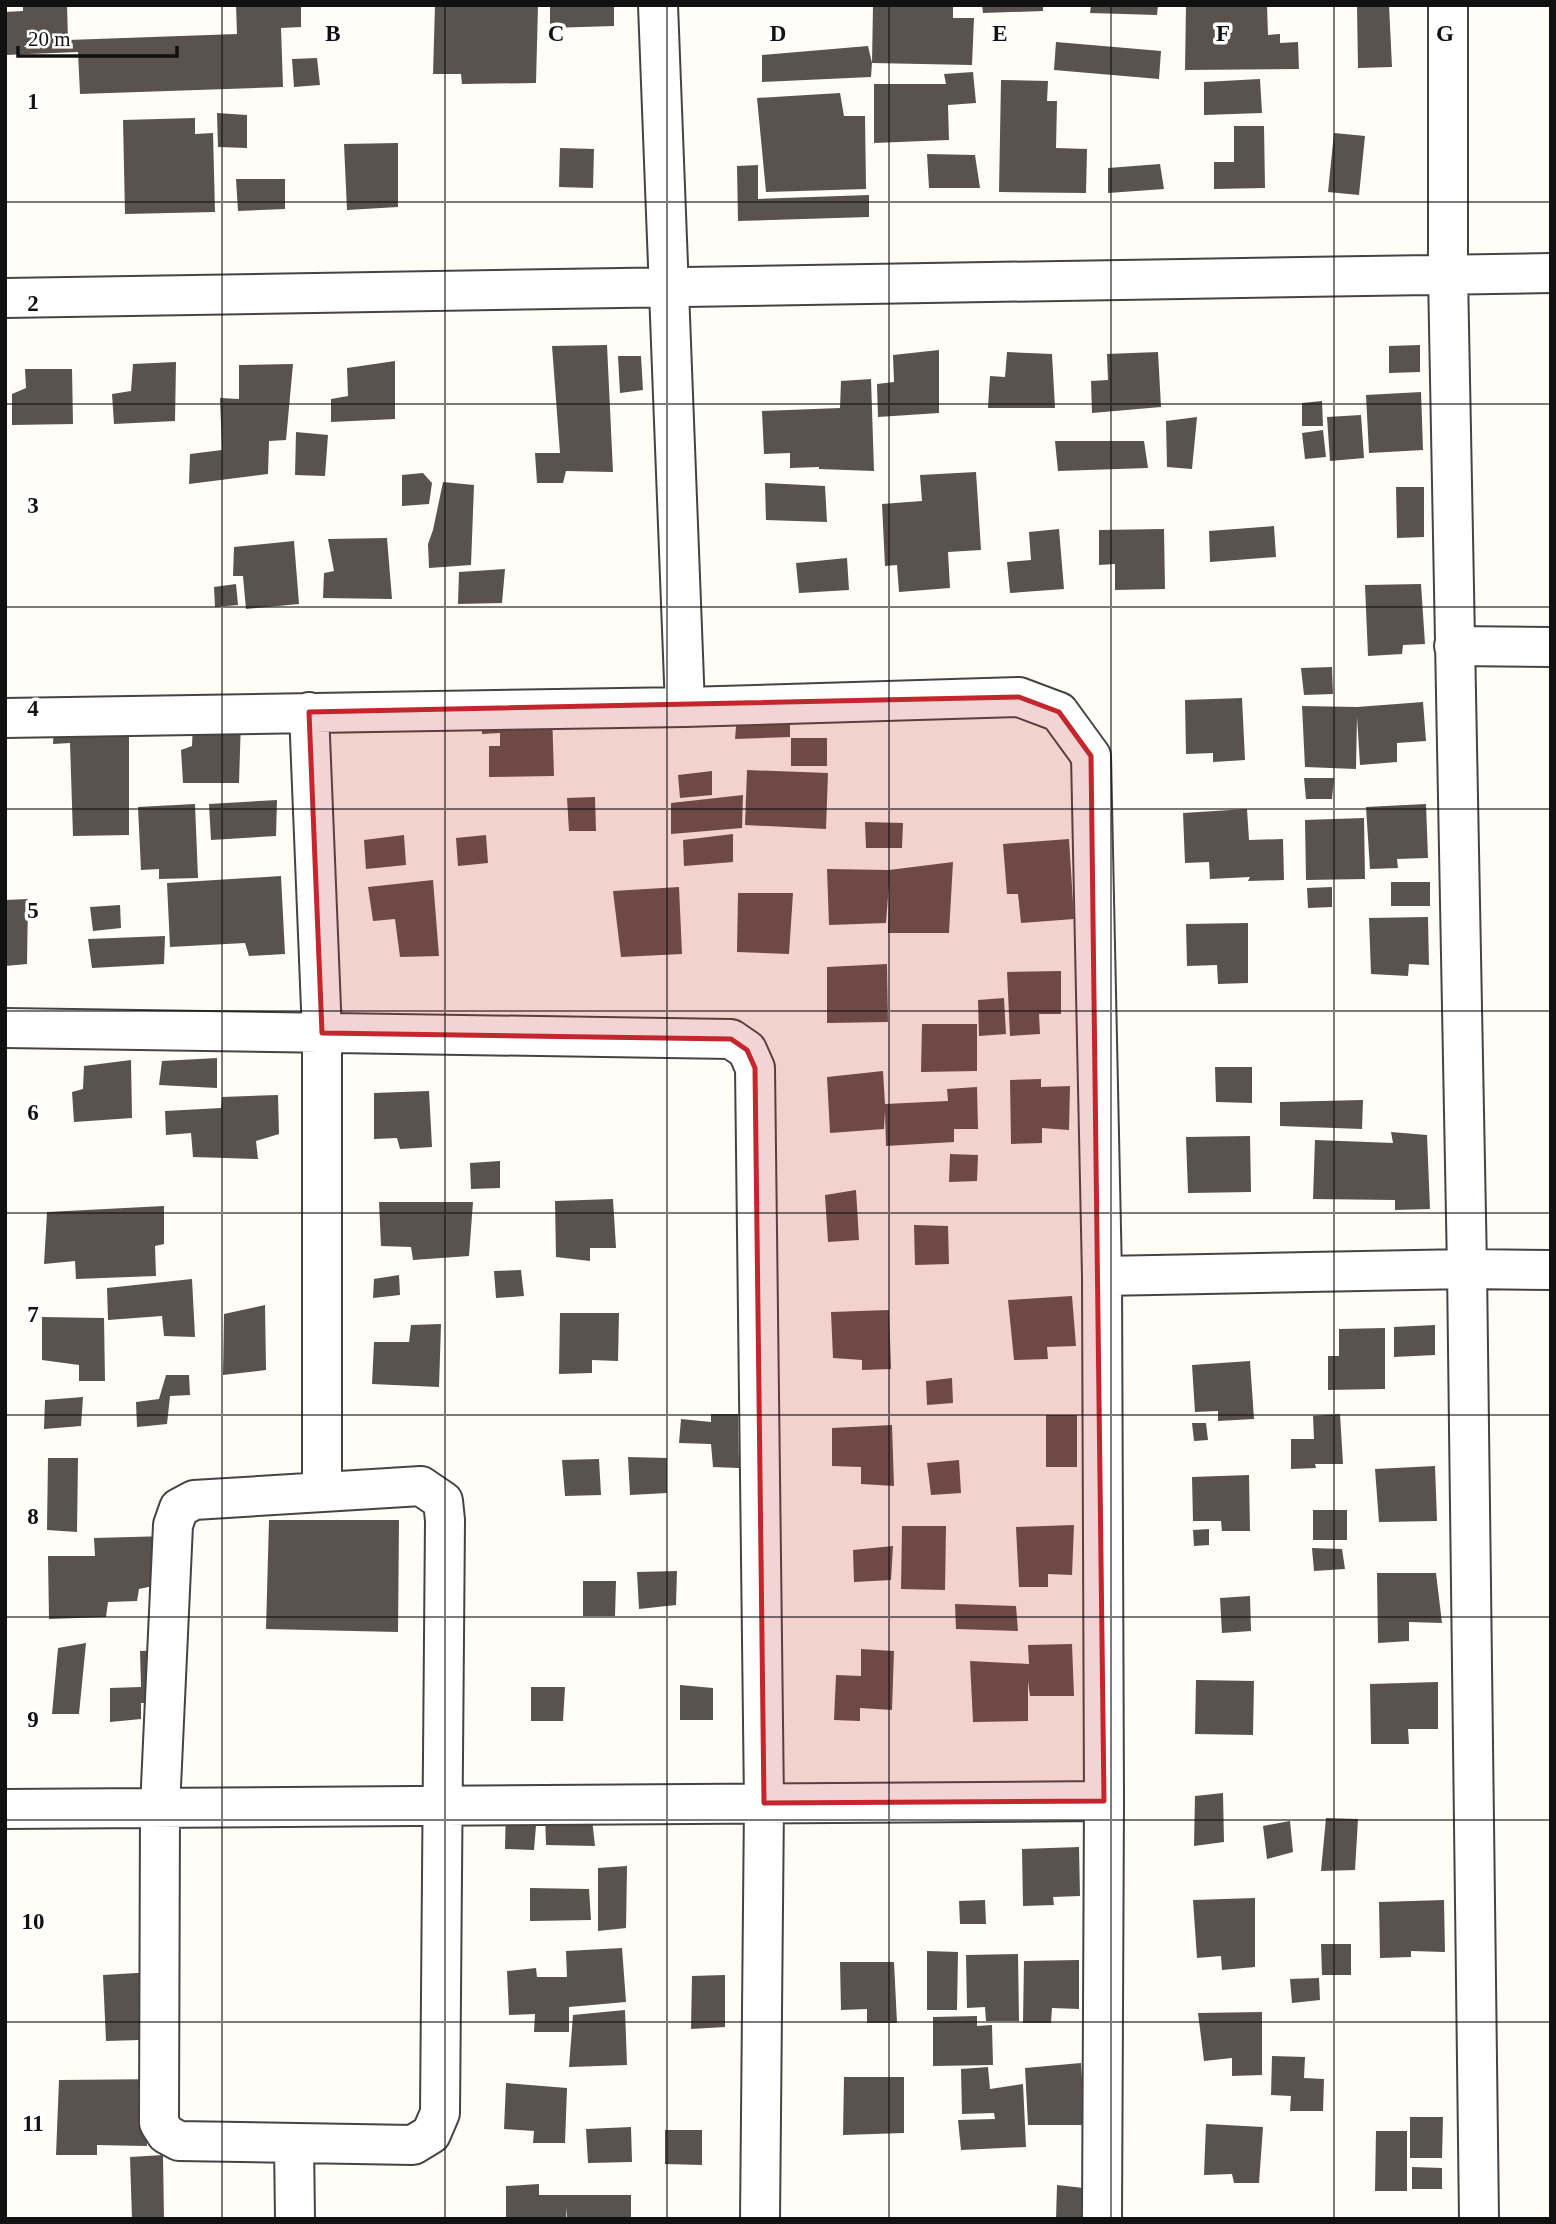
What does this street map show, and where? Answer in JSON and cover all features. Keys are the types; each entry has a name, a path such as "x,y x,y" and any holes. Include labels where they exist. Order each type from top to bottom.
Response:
{"street":[{"path":"658,5 685,707"},
{"path":"1448,5 1448,274 1467,1269 1479,2219"},
{"path":"5,298 1551,273"},
{"path":"1454,646 1551,647"},
{"path":"5,718 685,707 1019,697 1059,712 1091,756 1102,1276 1102,2219"},
{"path":"309,712 322,1033 322,1491"},
{"path":"5,1028 731,1039 747,1050 755,1068 764,1803 760,2219"},
{"path":"1102,1276 1467,1269 1551,1270"},
{"path":"421,1486 443,1501 444,1805 440,2113 431,2134 413,2145 179,2141 166,2134 159,2123 160,1808 173,1525 179,1508 194,1500 322,1491 421,1486"},
{"path":"5,1809 1104,1801"},
{"path":"294,2144 295,2219"}],"highlighted area":[{"path":"1019,697 1059,712 1091,756 1104,1801 764,1803 755,1068 747,1050 731,1039 322,1033 309,712"}],"building":[{"path":"23,5 67,5 68,40 237,34 236,5 301,5 301,27 281,28 283,87 80,94 78,52 5,55 5,12 23,11"},
{"path":"435,5 538,5 536,83 462,84 461,74 433,74"},
{"path":"550,5 614,5 614,26 550,28"},
{"path":"873,5 953,5 953,18 974,18 972,65 872,63"},
{"path":"982,5 1043,5 1043,11 983,13"},
{"path":"1091,5 1158,5 1157,15 1090,13"},
{"path":"1186,5 1267,5 1268,35 1280,34 1280,43 1298,42 1299,69 1185,70"},
{"path":"1357,5 1389,5 1392,67 1358,68"},
{"path":"1056,42 1161,51 1159,79 1054,70"},
{"path":"868,46 872,63 871,77 762,82 762,55"},
{"path":"317,58 320,85 294,87 292,59"},
{"path":"973,72 976,103 948,105 949,140 874,143 874,84 946,84 944,74"},
{"path":"1260,79 1262,113 1204,115 1204,82"},
{"path":"1001,80 1048,81 1047,101 1057,101 1056,148 1087,149 1086,193 999,192"},
{"path":"840,93 844,116 865,116 866,189 766,192 757,98"},
{"path":"217,113 247,115 247,148 218,147"},
{"path":"195,118 195,134 213,133 215,212 125,214 123,120"},
{"path":"1234,126 1264,126 1265,188 1214,189 1214,162 1234,162"},
{"path":"1334,133 1365,136 1359,195 1328,192"},
{"path":"398,143 398,207 347,210 344,144"},
{"path":"560,148 594,149 593,188 559,187"},
{"path":"927,154 975,155 980,188 929,188"},
{"path":"1160,164 1164,189 1108,193 1108,168"},
{"path":"758,165 758,199 869,195 869,217 738,221 737,166"},
{"path":"236,179 285,179 285,209 238,211"},
{"path":"607,345 613,472 566,471 563,483 537,483 535,453 560,453 552,346"},
{"path":"1420,345 1420,372 1389,373 1389,346"},
{"path":"939,350 939,413 878,417 877,384 894,382 893,355"},
{"path":"1007,352 1052,354 1055,408 988,408 990,376 1005,377"},
{"path":"1158,352 1161,407 1092,413 1091,381 1108,380 1107,354"},
{"path":"618,356 641,356 643,390 620,393"},
{"path":"395,361 395,419 331,422 331,399 348,396 347,368"},
{"path":"176,362 175,421 114,424 112,394 131,391 133,364"},
{"path":"293,364 286,440 269,441 268,474 189,484 190,454 222,450 220,398 239,399 239,365"},
{"path":"25,369 72,369 73,424 12,425 12,394 26,388"},
{"path":"871,379 874,471 790,468 790,453 764,454 762,411 840,408 841,381"},
{"path":"1421,392 1423,450 1369,453 1366,395"},
{"path":"1322,401 1323,426 1302,426 1302,403"},
{"path":"1361,415 1364,458 1330,461 1327,417"},
{"path":"1197,417 1192,469 1167,467 1166,421"},
{"path":"1323,430 1326,457 1305,459 1302,433"},
{"path":"296,432 328,435 325,476 295,475"},
{"path":"1055,441 1144,441 1148,468 1058,471"},
{"path":"976,472 981,550 948,552 950,588 899,592 897,565 885,566 882,504 922,501 920,475"},
{"path":"423,473 432,483 429,504 402,506 402,475"},
{"path":"443,482 474,485 471,565 429,568 428,544"},
{"path":"765,483 825,486 827,522 766,520"},
{"path":"1396,487 1424,487 1424,537 1397,538"},
{"path":"1274,526 1276,557 1210,562 1209,531"},
{"path":"1059,529 1064,589 1010,593 1007,562 1031,560 1029,532"},
{"path":"1164,529 1165,589 1115,590 1115,564 1099,565 1099,530"},
{"path":"387,538 392,599 323,598 324,573 334,571 328,539"},
{"path":"294,541 299,604 246,609 243,576 233,576 234,547"},
{"path":"847,558 849,590 799,593 796,563"},
{"path":"505,569 502,603 458,604 459,572"},
{"path":"236,584 238,605 215,607 214,587"},
{"path":"1421,584 1425,644 1403,645 1402,654 1368,656 1365,585"},
{"path":"1332,667 1333,694 1304,695 1301,668"},
{"path":"1242,698 1245,760 1213,762 1213,753 1186,754 1185,700"},
{"path":"1423,702 1426,741 1397,743 1397,762 1360,765 1357,717 1356,769 1305,767 1302,706 1357,707"},
{"path":"552,712 554,776 489,777 489,746 500,746 500,733 482,734 481,714"},
{"path":"737,715 790,715 790,737 735,739"},
{"path":"193,719 241,719 239,783 183,783 181,750 192,746"},
{"path":"129,725 129,835 73,836 70,743 53,744 54,726"},
{"path":"791,738 827,738 827,766 791,766"},
{"path":"747,770 828,773 826,829 745,825"},
{"path":"712,771 712,795 680,798 678,775"},
{"path":"1304,778 1334,778 1332,799 1306,799"},
{"path":"743,795 742,828 671,834 671,803"},
{"path":"595,797 596,831 569,831 567,798"},
{"path":"277,800 276,836 211,840 209,804"},
{"path":"195,804 198,878 159,879 159,869 141,870 138,807"},
{"path":"1426,804 1428,858 1397,859 1398,868 1370,869 1366,807"},
{"path":"1247,809 1249,840 1283,839 1284,880 1248,881 1250,877 1210,879 1209,862 1185,863 1183,813"},
{"path":"1364,818 1365,879 1306,880 1305,820"},
{"path":"865,822 903,823 902,848 866,848"},
{"path":"733,834 733,862 684,866 683,840"},
{"path":"404,835 406,865 366,869 364,840"},
{"path":"486,835 488,863 458,866 456,838"},
{"path":"1069,839 1074,919 1021,923 1018,894 1007,894 1003,844"},
{"path":"953,862 949,933 888,933 889,884 886,923 829,925 827,869 889,870"},
{"path":"281,876 285,954 249,956 245,943 170,947 167,883"},
{"path":"433,880 439,956 400,957 395,919 373,921 368,887"},
{"path":"1391,882 1430,882 1430,906 1391,906"},
{"path":"679,887 682,954 621,957 613,891"},
{"path":"1332,887 1332,907 1308,908 1307,888"},
{"path":"738,893 793,893 789,954 737,952"},
{"path":"28,899 27,964 5,966 5,900"},
{"path":"120,905 121,928 93,931 90,907"},
{"path":"1428,917 1429,965 1409,964 1408,976 1371,974 1369,918"},
{"path":"1248,923 1248,983 1218,984 1217,965 1187,966 1186,924"},
{"path":"165,936 164,964 92,968 88,939"},
{"path":"887,964 888,1022 827,1023 827,967"},
{"path":"1061,971 1061,1014 1039,1014 1040,1034 1010,1036 1007,972"},
{"path":"1004,998 1006,1034 979,1036 978,1000"},
{"path":"922,1024 977,1024 977,1071 921,1072"},
{"path":"217,1058 217,1088 159,1085 162,1061"},
{"path":"131,1060 132,1118 74,1122 72,1092 83,1089 84,1066"},
{"path":"1215,1067 1252,1067 1252,1103 1216,1102"},
{"path":"883,1071 885,1104 948,1101 947,1089 977,1087 978,1129 954,1129 954,1142 886,1146 885,1111 884,1129 830,1133 827,1077"},
{"path":"1041,1079 1041,1087 1070,1086 1069,1130 1042,1128 1042,1143 1011,1144 1010,1080"},
{"path":"429,1091 432,1147 400,1149 397,1138 374,1139 374,1093"},
{"path":"278,1095 279,1134 256,1141 258,1159 193,1157 191,1133 166,1135 165,1111 221,1108 222,1097"},
{"path":"1363,1100 1362,1129 1280,1126 1280,1102"},
{"path":"1391,1132 1427,1135 1430,1209 1395,1210 1395,1200 1313,1199 1315,1140 1393,1143"},
{"path":"1250,1136 1251,1192 1188,1193 1186,1137"},
{"path":"950,1154 978,1155 977,1181 949,1182"},
{"path":"500,1161 500,1188 471,1189 470,1163"},
{"path":"856,1190 859,1240 828,1242 825,1195"},
{"path":"613,1199 616,1248 590,1248 590,1261 556,1257 555,1201"},
{"path":"379,1202 473,1202 469,1256 413,1260 411,1247 381,1246"},
{"path":"164,1206 164,1244 155,1246 156,1276 76,1279 75,1261 44,1264 47,1212"},
{"path":"914,1225 948,1226 949,1264 915,1265"},
{"path":"521,1270 524,1296 496,1298 494,1271"},
{"path":"399,1275 400,1295 373,1298 374,1279"},
{"path":"192,1279 195,1337 164,1336 162,1316 108,1320 107,1288"},
{"path":"1072,1296 1076,1346 1047,1347 1048,1359 1014,1360 1008,1300"},
{"path":"265,1305 266,1370 223,1375 224,1314"},
{"path":"889,1310 891,1369 862,1370 862,1360 833,1358 831,1312"},
{"path":"560,1313 619,1313 618,1361 592,1360 592,1373 559,1374"},
{"path":"42,1317 104,1318 105,1381 79,1381 79,1365 42,1360"},
{"path":"441,1324 439,1387 372,1384 374,1342 409,1342 411,1325"},
{"path":"1435,1325 1435,1355 1394,1357 1394,1327"},
{"path":"1385,1328 1385,1389 1328,1390 1328,1356 1339,1356 1339,1329"},
{"path":"1250,1361 1254,1419 1218,1421 1218,1411 1195,1412 1192,1365"},
{"path":"166,1375 189,1375 190,1395 170,1396 167,1424 137,1427 136,1402 159,1399"},
{"path":"952,1378 953,1403 927,1405 926,1381"},
{"path":"83,1397 81,1426 44,1429 45,1400"},
{"path":"711,1414 738,1414 739,1468 713,1467 711,1444 679,1443 681,1419 711,1422"},
{"path":"1340,1414 1343,1464 1315,1464 1316,1468 1291,1469 1291,1439 1314,1439 1313,1416"},
{"path":"1046,1415 1077,1415 1077,1467 1046,1467"},
{"path":"1192,1423 1206,1423 1208,1440 1194,1441"},
{"path":"892,1425 894,1486 861,1484 861,1467 832,1466 832,1428"},
{"path":"628,1457 667,1458 667,1493 630,1495"},
{"path":"48,1458 78,1458 77,1532 47,1530"},
{"path":"599,1459 601,1495 565,1496 562,1460"},
{"path":"959,1460 961,1493 931,1495 927,1463"},
{"path":"1435,1466 1437,1521 1379,1522 1375,1469"},
{"path":"1249,1475 1250,1531 1222,1531 1221,1521 1193,1521 1192,1477"},
{"path":"1313,1510 1347,1510 1347,1540 1313,1540"},
{"path":"269,1520 399,1520 398,1632 266,1629"},
{"path":"1074,1525 1072,1575 1048,1574 1048,1587 1019,1587 1016,1527"},
{"path":"902,1526 946,1526 945,1590 901,1589"},
{"path":"1209,1529 1209,1545 1194,1546 1193,1530"},
{"path":"169,1536 172,1582 139,1589 137,1601 108,1602 106,1617 49,1619 48,1556 95,1556 94,1538"},
{"path":"893,1546 891,1580 854,1582 853,1550"},
{"path":"1312,1548 1342,1549 1345,1569 1314,1571"},
{"path":"677,1571 676,1605 639,1609 637,1572"},
{"path":"1377,1573 1436,1573 1442,1623 1409,1622 1409,1641 1378,1643"},
{"path":"583,1581 616,1581 615,1616 583,1616"},
{"path":"1250,1596 1251,1631 1222,1633 1220,1598"},
{"path":"955,1604 1016,1606 1018,1631 956,1629"},
{"path":"86,1643 79,1714 52,1714 58,1648"},
{"path":"1072,1644 1074,1696 1030,1696 1028,1681 1028,1721 973,1722 970,1661 1029,1664 1028,1645"},
{"path":"861,1649 894,1651 892,1710 860,1708 860,1721 834,1720 836,1675 861,1676"},
{"path":"173,1650 174,1703 141,1703 141,1719 110,1722 110,1688 141,1687 140,1651"},
{"path":"1196,1680 1254,1681 1253,1735 1195,1734"},
{"path":"1438,1682 1438,1729 1408,1729 1409,1744 1371,1744 1370,1684"},
{"path":"680,1685 713,1688 713,1720 680,1720"},
{"path":"531,1687 565,1687 563,1721 531,1721"},
{"path":"1223,1793 1224,1842 1194,1846 1195,1796"},
{"path":"538,1801 534,1850 505,1849 506,1802"},
{"path":"591,1810 595,1846 546,1845 545,1814"},
{"path":"1326,1818 1358,1819 1355,1870 1321,1871"},
{"path":"1290,1821 1293,1852 1267,1859 1263,1826"},
{"path":"1079,1847 1080,1896 1053,1897 1054,1905 1023,1906 1022,1849"},
{"path":"627,1866 626,1928 598,1931 598,1868"},
{"path":"530,1888 589,1889 591,1920 530,1921"},
{"path":"1255,1898 1255,1967 1222,1970 1221,1956 1197,1958 1193,1900"},
{"path":"985,1900 986,1924 960,1924 959,1901"},
{"path":"1444,1900 1445,1952 1411,1951 1411,1957 1380,1958 1379,1902"},
{"path":"1321,1944 1351,1944 1351,1975 1322,1975"},
{"path":"622,1948 626,2002 569,2007 569,2032 534,2032 535,2014 509,2015 507,1971 536,1968 537,1977 567,1977 566,1951"},
{"path":"927,1951 958,1952 957,2010 927,2010"},
{"path":"1018,1954 1019,2021 986,2021 985,2007 967,2008 966,1955"},
{"path":"1079,1960 1079,2009 1052,2008 1051,2023 1023,2023 1024,1961"},
{"path":"840,1962 894,1962 897,2023 867,2023 867,2009 841,2010"},
{"path":"170,1971 141,2026 139,2040 106,2041 103,1975"},
{"path":"725,1975 725,2027 691,2029 692,1976"},
{"path":"1319,1978 1320,2000 1292,2003 1290,1979"},
{"path":"625,2010 627,2065 569,2067 573,2015"},
{"path":"1262,2012 1262,2075 1232,2076 1232,2058 1204,2061 1198,2013"},
{"path":"977,2016 977,2026 992,2025 993,2065 933,2066 933,2017"},
{"path":"1272,2056 1305,2057 1304,2078 1324,2079 1323,2111 1290,2111 1291,2096 1271,2095"},
{"path":"1081,2063 1085,2125 1028,2125 1025,2068"},
{"path":"988,2067 990,2089 1023,2084 1026,2147 961,2150 958,2120 995,2119 994,2113 962,2114 961,2069"},
{"path":"844,2077 904,2077 904,2133 843,2135"},
{"path":"171,2079 146,2123 147,2146 97,2145 97,2155 56,2155 59,2080"},
{"path":"506,2083 567,2088 565,2143 533,2143 534,2131 504,2129"},
{"path":"1410,2117 1443,2117 1442,2158 1410,2158"},
{"path":"1206,2124 1263,2127 1259,2183 1234,2183 1232,2174 1204,2175"},
{"path":"631,2127 632,2162 588,2163 586,2129"},
{"path":"665,2130 702,2130 702,2165 665,2164"},
{"path":"1376,2131 1407,2131 1407,2191 1375,2191"},
{"path":"163,2155 164,2219 132,2219 130,2157"},
{"path":"1412,2167 1442,2168 1442,2189 1412,2189"},
{"path":"539,2184 539,2195 631,2195 631,2219 567,2219 567,2207 566,2219 506,2219 506,2186"},
{"path":"1057,2185 1084,2188 1083,2219 1056,2219"}]}
